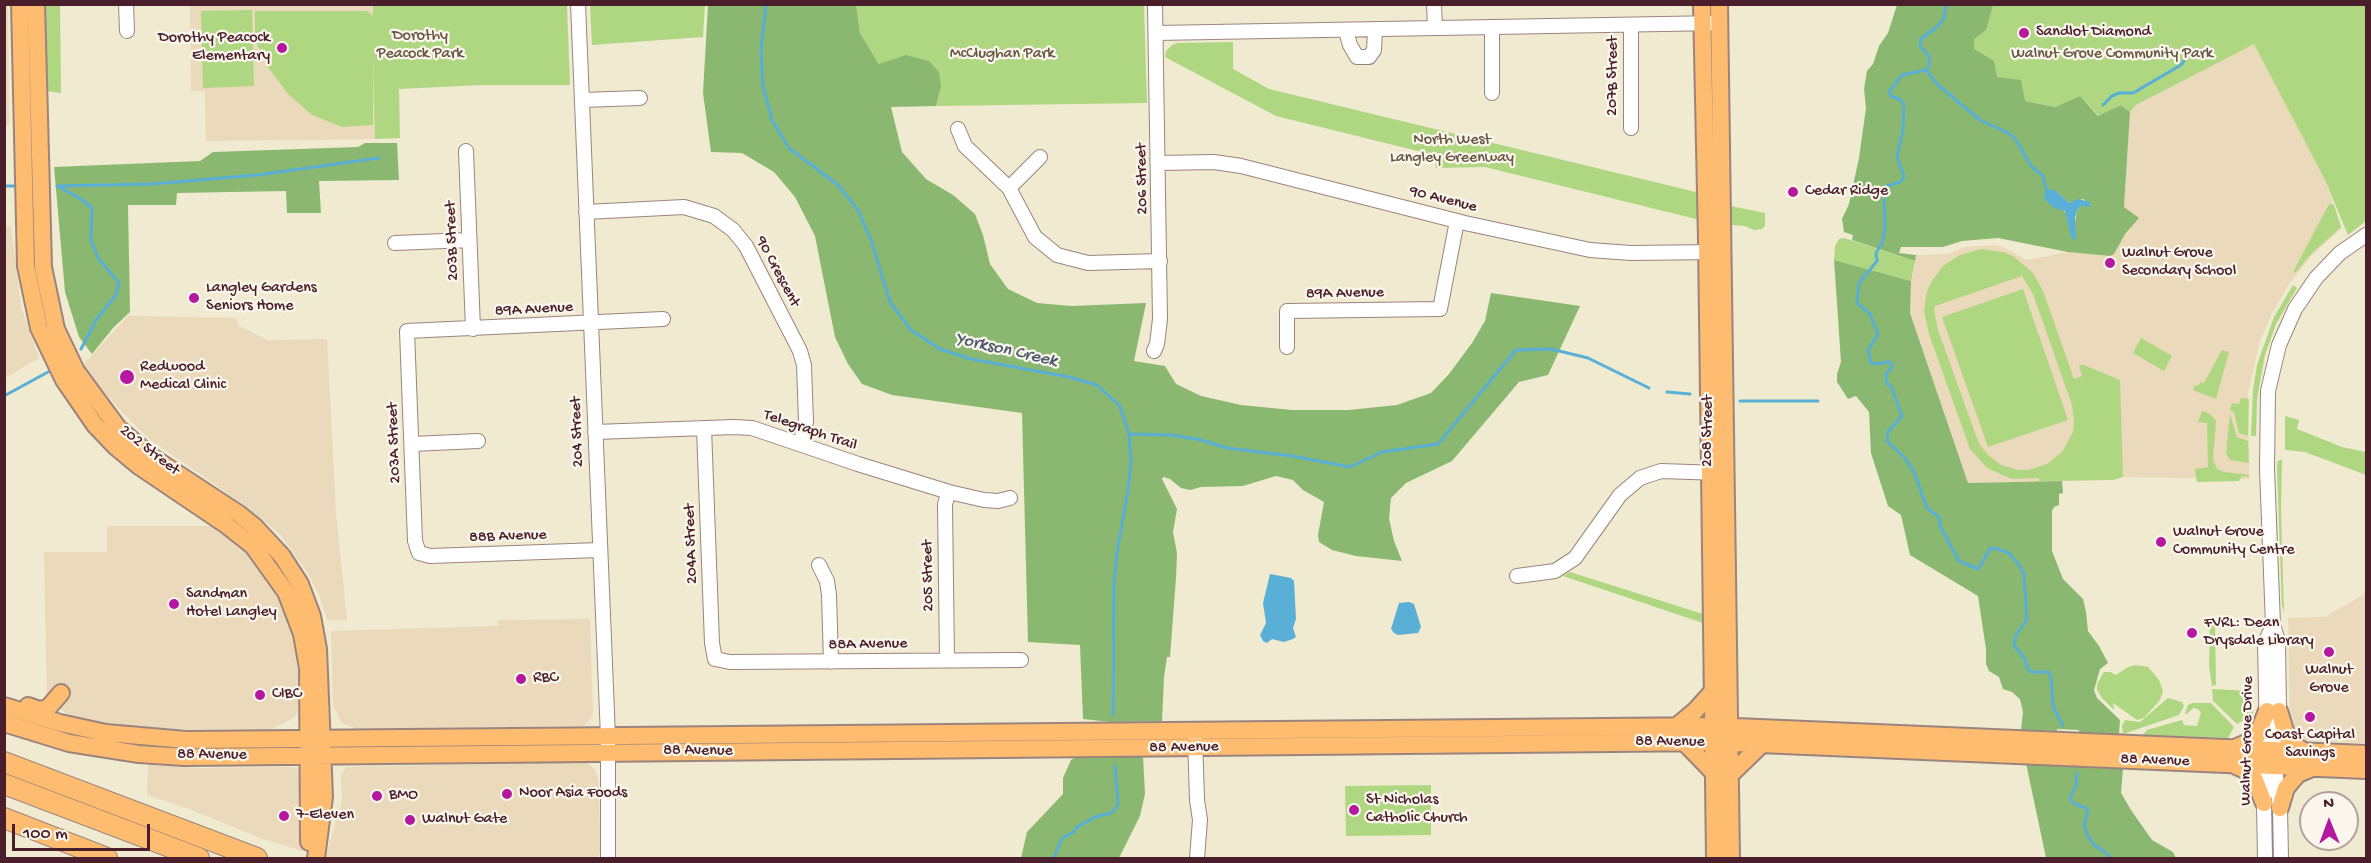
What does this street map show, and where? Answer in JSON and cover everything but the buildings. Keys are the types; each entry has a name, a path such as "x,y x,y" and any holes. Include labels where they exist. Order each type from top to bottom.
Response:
{"highway":[{"path":"4,760 257,858"},
{"path":"4,784 200,858"},
{"path":"4,796 166,858"},
{"path":"4,818 107,858"},
{"path":"4,827 102,858"}],"main road":[{"name":"202 Street","path":"20,4 26,266 39,328 52,359 95,425 123,453 225,524 252,546 286,592 296,615 306,651 316,748 324,797 316,858"},
{"name":"202 Street","path":"36,4 43,267 56,329 65,350 90,392 118,428 152,457 255,527 282,556 307,600 316,631 316,748 308,858"},
{"name":"208 Street","path":"1702,4 1715,252"},
{"name":"208 Street","path":"1719,4 1715,252 1718,473 1729,696 1721,734"},
{"path":"23,131 29,135 31,142 33,183 41,214"},
{"path":"25,232 32,237 38,283 47,294"},
{"name":"208 Street","path":"1718,473 1713,691 1721,734 1722,773 1731,858"},
{"path":"1677,726 1713,691"},
{"path":"4,699 39,710 48,708 61,693 63,702 60,723 45,728 4,717"},
{"path":"1729,696 1757,727"},
{"name":"88 Avenue","path":"4,706 60,723 106,733 316,748"},
{"path":"2305,751 2294,746 2273,711 2257,736 2233,756 2254,778 2272,806 2298,774 2312,768"},
{"name":"88 Avenue","path":"4,723 69,743 139,754 195,757 316,748 1196,740 1345,729 1677,726 1762,744 2233,756"},
{"name":"88 Avenue","path":"1196,740 1261,748 1684,742 1757,727 2271,758 2312,768 2367,770"},
{"path":"1261,748 1276,741 1337,738 1342,736 1345,729"},
{"path":"1684,742 1722,773 1762,744"},
{"name":"88 Avenue","path":"2271,758 2305,751 2367,754"},
{"name":"208 Street","path":"1715,858 1722,773"}],"street":[{"path":"126,4 127,31"},
{"name":"204 Street","path":"578,4 608,745 608,858"},
{"name":"206 Street","path":"1154,351 1160,319 1155,4"},
{"path":"1434,4 1435,28"},
{"path":"1156,33 1719,23"},
{"name":"207B Street","path":"1630,128 1631,25"},
{"path":"1492,27 1492,93"},
{"path":"1346,31 1357,57 1369,57 1374,51 1375,30"},
{"path":"582,100 640,98"},
{"path":"958,129 965,146 1009,188 1035,237 1058,255 1088,263 1160,261"},
{"name":"203B Street","path":"466,151 473,329"},
{"path":"1009,188 1040,157"},
{"name":"90 Avenue","path":"1159,163 1231,164 1457,221 1606,252 1715,252"},
{"name":"90 Crescent","path":"586,212 684,207 714,216 733,230 746,246 800,351 804,365 806,422 800,444"},
{"name":"89A Avenue","path":"1287,347 1287,311 1440,309 1457,221"},
{"name":"Walnut Grove Drive","path":"2281,858 2272,806 2273,711 2265,643 2273,625 2266,438 2271,372 2279,345 2295,309 2316,278 2340,254 2367,235"},
{"path":"395,243 470,240"},
{"name":"89A Avenue","path":"407,331 590,324 663,318"},
{"name":"203A Street","path":"407,331 415,542 419,553"},
{"name":"204A Street","path":"704,428 711,643 715,659"},
{"name":"Telegraph Trail","path":"594,432 752,428 949,492 984,500 998,501 1010,498"},
{"path":"412,444 478,441"},
{"path":"1517,576 1540,575 1555,571 1575,558 1620,495 1640,478 1661,471 1718,473"},
{"name":"205 Street","path":"947,660 945,504 949,492"},
{"name":"88B Avenue","path":"419,553 430,556 599,550"},
{"path":"819,565 827,581 829,595 831,662"},
{"name":"88A Avenue","path":"715,659 721,662 1021,660"},
{"path":"1196,740 1197,800 1200,820 1197,858"},
{"name":"Walnut Grove Drive","path":"2265,858 2272,806"}],"shaded area":[{"path":"4,5 8,5 9,125 4,125"},
{"name":"Dorothy Peacock Elementary","path":"190,5 373,5 375,139 206,141 205,91 191,91"},
{"name":"Walnut Grove Secondary School","path":"2254,43 2325,180 2342,228 2312,255 2289,284 2272,313 2259,344 2248,393 2249,479 2123,477 2113,480 1968,483 1910,313 1911,281 1916,255 1948,254 1964,247 1993,245 2001,246 2027,260 2068,252 2109,256 2114,254 2125,234 2138,218 2124,207 2130,112 2136,105"},
{"path":"11,226 21,307 39,358 5,378 4,227"},
{"path":"128,316 237,318 238,326 268,340 327,339 336,513 347,620 327,620 319,594 307,572 280,534 244,505 148,438 93,379 84,364"},
{"path":"107,526 215,526 244,548 259,563 271,578 284,605 300,659 301,701 298,712 290,720 269,730 147,729 71,717 47,699 44,552 107,552"},
{"path":"2366,593 2366,743 2301,740 2293,734 2290,723 2288,618 2325,617"},
{"path":"590,619 593,716 584,726 357,729 342,723 333,706 331,631 498,626 498,620"},
{"path":"587,762 595,770 598,778 601,851 597,858 325,858 342,801 341,775 346,767"},
{"path":"148,765 201,768 293,767 301,771 306,827 303,851 260,838 187,808 147,795"}],"green space":[{"path":"41,5 60,5 61,93 46,91"},
{"name":"Dorothy Peacock Park","path":"373,5 567,5 570,85 482,85 399,89 400,138 375,139 373,55 373,125 342,127 312,115 288,94 268,67 255,40 255,11 367,11 373,16"},
{"path":"590,5 705,5 703,37 592,45"},
{"path":"708,5 856,5 860,33 879,64 906,55 929,61 939,72 941,87 936,106 891,107 902,152 926,179 953,195 975,214 990,264 1008,289 1037,303 1071,306 1146,303 1134,361 1165,366 1176,384 1201,396 1241,405 1292,410 1349,410 1397,405 1431,393 1449,374 1485,321 1491,293 1580,306 1548,375 1519,382 1452,461 1406,483 1391,498 1389,519 1402,561 1356,556 1332,550 1319,542 1318,535 1324,502 1303,490 1293,480 1276,476 1243,486 1201,487 1190,490 1181,488 1170,479 1163,477 1177,509 1173,532 1177,553 1170,657 1167,657 1164,677 1162,721 1111,722 1083,719 1080,645 1028,642 1022,413 892,395 862,384 848,364 835,337 815,236 795,197 774,172 742,153 711,152 703,93"},
{"name":"McClughan Park","path":"856,5 1144,5 1147,103 936,106 941,87 879,64 860,33"},
{"path":"1897,5 1993,5 1986,30 1974,39 1974,49 1994,61 1997,77 2021,80 2025,101 2055,107 2080,96 2098,116 2121,105 2130,112 2124,207 2139,218 2125,234 2114,254 2110,256 2068,252 1998,238 1962,241 1943,247 1901,247 1899,253 1916,255 1915,261 1852,240 1853,235 1844,232 1842,219 1849,204 1859,158 1866,108 1864,89 1867,71 1873,64 1879,46 1888,33","holes":["2056,191 2069,203 2083,199 2091,205 2081,206 2077,211 2075,223 2067,221 2067,214 2063,210"]},
{"name":"Walnut Grove Community Park","path":"1992,5 2366,5 2366,221 2348,235 2325,180 2254,44 2136,105 2130,112 2121,105 2099,116 2080,96 2055,107 2025,101 1997,77 1974,49 1974,38"},
{"path":"252,10 254,86 203,88 201,11"},
{"name":"North West Langley Greenway","path":"1233,42 1233,69 1269,89 1696,192 1699,194 1700,220 1485,167 1436,168 1434,155 1276,116 1165,57 1166,51 1177,43"},
{"path":"365,143 397,143 399,180 319,181 321,213 287,213 286,191 177,193 176,205 128,205 130,312 113,328 92,354 79,337 65,292 54,167 200,161 213,152 358,147"},
{"path":"2329,204 2334,205 2341,227 2312,253 2295,273 2293,272"},
{"path":"1731,206 1765,213 1765,226 1754,230 1745,226 1731,225"},
{"path":"1844,238 1915,261 1911,281 1834,260 1835,246 1839,239"},
{"path":"1981,249 2013,256 2033,273 2043,291 2074,379 2082,376 2079,365 2084,365 2120,380 2123,477 2113,480 2012,479 1987,468 1970,449 1929,334 1924,311 1927,291 1932,281 1943,266 1960,255","holes":["2022,276 2033,294 2072,405 2074,422 2073,432 2063,451 2047,464 2028,470 2018,470 2001,465 1979,444 1938,330 1934,310 1935,306"]},
{"path":"1834,260 1911,281 1910,313 1968,483 2062,481 2063,493 2059,494 2059,505 2052,511 2052,551 2063,579 2083,599 2088,631 2108,663 2100,669 2094,690 2097,698 2120,720 2119,734 2079,733 2079,730 2057,729 2057,731 2021,730 2023,712 2020,699 2012,692 2003,689 1999,677 1989,671 1986,664 1978,596 1910,555 1901,515 1888,506 1871,453 1869,412 1856,396 1848,399 1837,382 1841,362"},
{"path":"2293,285 2297,288 2276,324 2265,355 2257,399 2256,436 2251,436 2253,390 2257,365 2274,317"},
{"path":"2023,289 2068,420 1988,447 1942,317"},
{"path":"2141,338 2172,356 2164,371 2133,353"},
{"path":"2222,350 2229,352 2216,399 2193,390 2195,385 2204,383"},
{"path":"2241,398 2249,399 2248,436 2239,433 2234,412 2230,410 2232,403 2239,404"},
{"path":"2202,411 2210,414 2216,421 2213,460 2217,469 2249,475 2249,477 2242,476 2239,481 2197,482 2195,469 2208,467 2207,423 2198,422"},
{"path":"2230,414 2237,437 2248,441 2249,463 2230,460 2226,453"},
{"path":"2285,416 2299,420 2297,429 2342,447 2366,452 2366,475 2305,452 2285,450"},
{"path":"2282,459 2284,613 2277,467 2278,461"},
{"path":"1570,572 1703,614 1703,623 1563,576"},
{"path":"2210,623 2215,623 2216,685 2212,686 2209,667"},
{"path":"2135,665 2148,667 2159,680 2163,691 2160,700 2144,718 2137,720 2113,703 2114,710 2097,690 2097,684 2104,672 2116,675"},
{"path":"2212,689 2252,691 2253,715 2237,724 2213,701"},
{"path":"2168,698 2182,702 2184,706 2179,715 2123,734 2122,726 2125,720 2140,722"},
{"path":"2211,703 2234,727 2228,738 2143,735 2147,730 2182,720 2184,725 2197,726 2201,713 2198,709 2193,708 2187,714 2185,713 2188,705"},
{"path":"1143,756 1145,794 1140,816 1119,858 1021,858 1027,832 1063,794 1063,778 1071,760 1076,757"},
{"path":"2026,763 2123,768 2121,793 2131,810 2152,840 2173,852 2176,858 2046,858"},
{"path":"1431,785 1431,835 1346,836 1345,786"}],"water":[{"path":"2046,188 2056,191 2069,203 2078,199 2090,202 2090,207 2081,206 2077,211 2076,238 2073,240 2065,211 2054,208 2045,199"},
{"path":"1270,574 1291,578 1294,581 1296,619 1293,628 1296,637 1284,642 1272,639 1267,643 1260,635 1266,623 1263,603"},
{"path":"1399,603 1414,604 1421,627 1418,633 1398,635 1391,629"}],"waterway":[{"name":"Yorkson Creek","path":"766,4 761,50 763,86 772,120 789,148 838,185 858,210 871,240 890,302 911,330 940,349 971,359 1069,377 1097,385 1120,406 1129,434 1131,462 1114,584 1113,715"},
{"path":"1946,4 1944,18 1938,26 1921,39 1920,46 1929,56 1929,67 1926,70 1902,75 1889,92 1891,96 1901,100 1904,105 1903,130 1897,157 1904,177 1900,182 1887,186 1884,191 1885,229 1882,243 1876,253 1877,261 1859,283 1857,303 1870,314 1878,334 1868,350 1871,363 1889,362 1892,364 1886,374 1887,383 1891,386 1902,416 1888,432 1887,441 1905,458 1914,472 1927,508 1939,517 1940,526 1959,561 1978,569 1990,549 1994,548 2009,553 2019,565 2024,574 2027,619 2016,635 2014,645 2025,659 2031,672 2048,672 2051,677 2053,706 2063,726"},
{"path":"2103,105 2112,96 2119,93 2133,93 2181,65 2196,49"},
{"path":"1926,70 1938,85 1980,120 2010,134 2031,166 2043,176 2046,188"},
{"path":"57,186 152,184 257,175 379,158"},
{"path":"4,186 15,186"},
{"path":"57,186 92,208 91,240 98,258 119,283 116,295 96,320 81,349"},
{"path":"1129,434 1172,435 1201,440 1227,448 1292,456 1350,467 1382,452 1438,444 1516,350 1551,349 1588,358 1649,388"},
{"path":"4,396 48,372"},
{"path":"1667,392 1690,394"},
{"path":"1740,401 1818,401"},
{"name":"Yorkson Creek","path":"1054,858 1062,838 1074,832 1077,827 1095,817 1111,813 1116,808 1118,803 1115,766"},
{"path":"2077,773 2076,785 2070,799 2075,804 2086,808 2088,812 2084,825 2088,836 2094,845 2111,858"}],"place":[{"name":"Sandlot Diamond","path":"2024,33"},
{"name":"Dorothy Peacock Elementary","path":"282,48"},
{"name":"Cedar Ridge","path":"1793,192"},
{"name":"Walnut Grove Secondary School","path":"2110,263"},
{"name":"Langley Gardens Seniors Home","path":"194,298"},
{"name":"Redwood Medical Clinic","path":"127,377"},
{"name":"Walnut Grove Community Centre","path":"2161,542"},
{"name":"Sandman Hotel Langley","path":"174,604"},
{"name":"FVRL: Dean Drysdale Library","path":"2192,633"},
{"name":"Walnut Grove","path":"2329,652"},
{"name":"RBC","path":"521,679"},
{"name":"CIBC","path":"260,695"},
{"name":"Coast Capital Savings","path":"2310,717"},
{"name":"Noor Asia Foods","path":"507,794"},
{"name":"BMO","path":"377,796"},
{"name":"St Nicholas Catholic Church","path":"1354,810"},
{"name":"7-Eleven","path":"284,816"},
{"name":"Walnut Gate","path":"410,820"}]}
